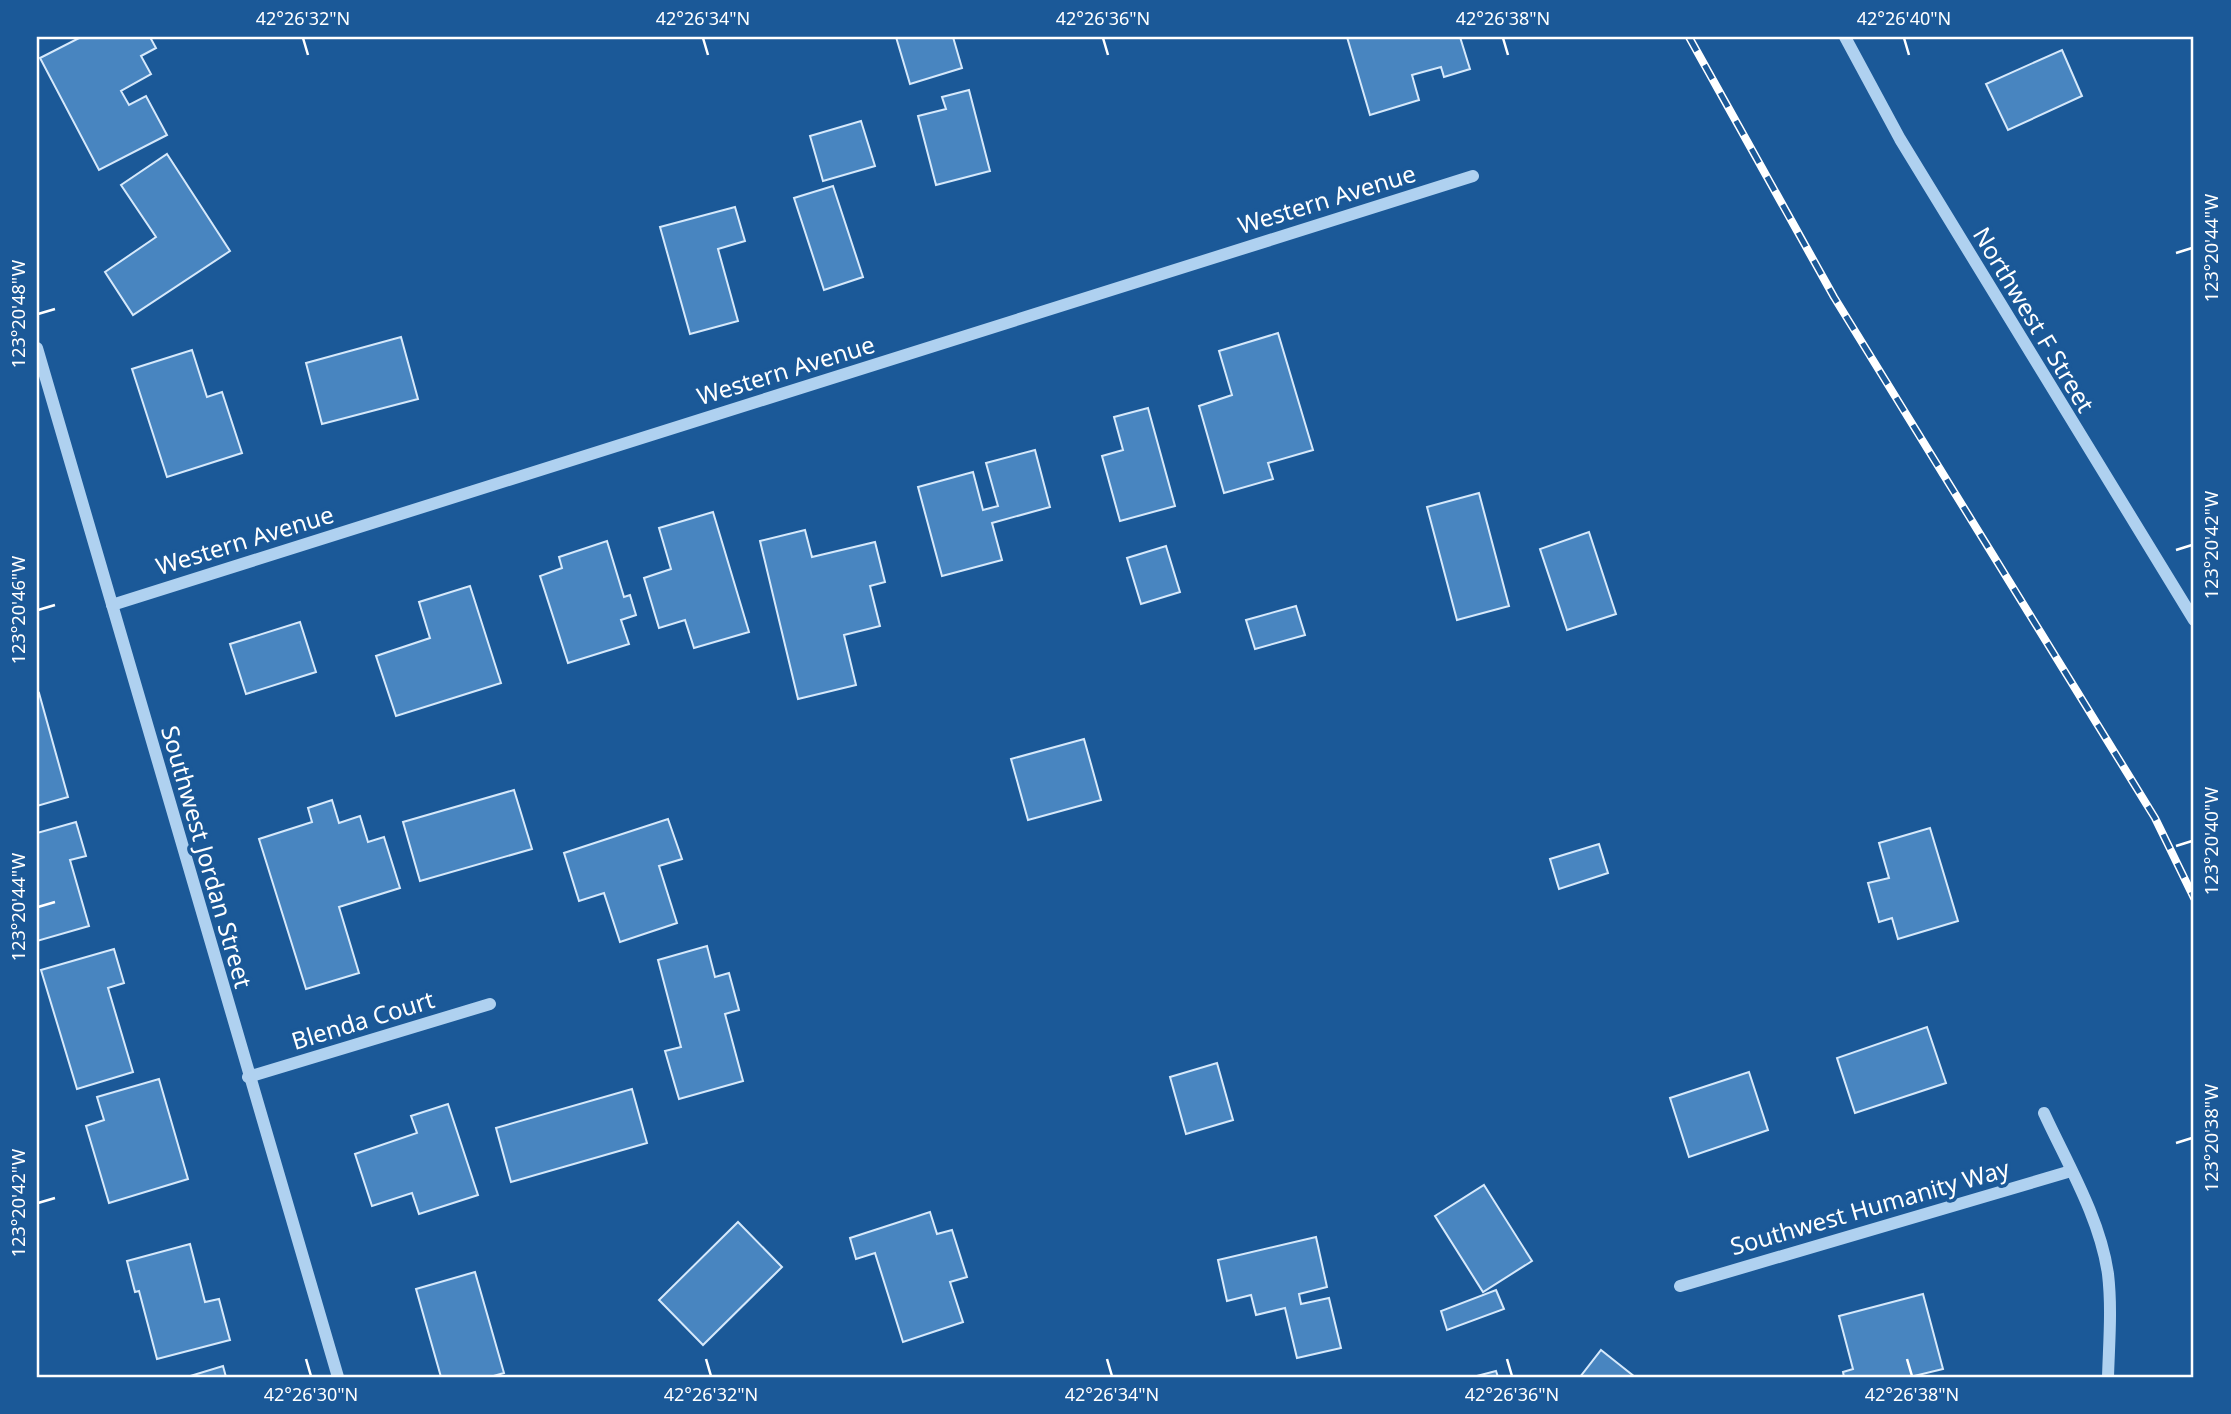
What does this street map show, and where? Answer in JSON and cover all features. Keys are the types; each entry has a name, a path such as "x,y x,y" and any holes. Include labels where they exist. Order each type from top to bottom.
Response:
{"street":[{"name":"Northwest F Street","path":"1845,37 1899,139 2194,620"},
{"name":"Western Avenue","path":"112,605 1473,176"},
{"name":"Southwest Jordan Street","path":"37,348 248,1077 338,1377"},
{"name":"Blenda Court","path":"248,1077 490,1004"},
{"path":"2044,1113 2096,1229 2108,1272 2108,1377"},
{"name":"Southwest Humanity Way","path":"1680,1286 2071,1171"}],"building":[{"path":"81,37 150,37 156,48 141,56 151,74 121,91 129,105 146,96 167,135 99,170 40,58"},
{"path":"896,37 953,37 962,68 910,84"},
{"path":"1347,37 1460,37 1470,69 1444,77 1441,67 1412,75 1419,100 1370,115"},
{"path":"2062,50 2082,96 2008,130 1986,84"},
{"path":"969,90 990,171 936,185 918,116 946,109 942,97"},
{"path":"861,121 875,166 823,181 810,136"},
{"path":"167,154 230,251 133,315 105,272 156,237 121,185"},
{"path":"833,186 863,277 824,290 794,198"},
{"path":"735,207 745,241 718,249 738,321 690,334 660,227"},
{"path":"1278,333 1313,450 1268,463 1273,479 1224,493 1199,406 1232,395 1219,351"},
{"path":"401,337 418,399 322,424 306,363"},
{"path":"192,350 207,397 222,392 242,453 167,477 132,369"},
{"path":"1148,408 1175,506 1120,521 1102,456 1123,450 1114,417"},
{"path":"1035,450 1050,507 992,523 1002,560 942,576 918,487 973,472 983,510 998,506 986,463"},
{"path":"1479,493 1509,606 1457,620 1427,507"},
{"path":"713,512 749,632 694,648 685,620 659,628 644,578 671,569 659,528"},
{"path":"805,530 812,557 875,542 885,582 870,586 880,626 844,635 856,685 798,699 760,541"},
{"path":"1589,532 1616,614 1567,630 1540,549"},
{"path":"607,541 624,597 630,595 636,615 621,620 629,644 568,663 540,576 562,568 559,557"},
{"path":"1166,546 1180,592 1141,604 1127,558"},
{"path":"470,586 501,683 396,716 376,656 430,638 419,602"},
{"path":"1296,606 1305,635 1255,649 1246,620"},
{"path":"300,622 316,672 246,694 230,644"},
{"path":"39,693 68,797 37,806 37,694"},
{"path":"1084,739 1101,800 1028,820 1011,759"},
{"path":"514,790 532,849 420,881 403,822"},
{"path":"332,800 339,823 360,816 368,842 384,837 400,888 339,907 359,973 306,989 259,839 312,822 308,808"},
{"path":"668,819 682,859 659,866 677,923 620,942 604,893 579,901 564,853"},
{"path":"76,822 86,856 70,860 89,926 37,941 37,833"},
{"path":"1930,828 1958,921 1898,939 1892,918 1879,922 1868,883 1889,878 1879,843"},
{"path":"1599,844 1608,873 1559,889 1550,859"},
{"path":"707,946 715,977 729,973 739,1010 725,1014 743,1081 679,1099 665,1051 681,1047 658,960"},
{"path":"114,949 124,983 108,988 133,1072 77,1089 41,970"},
{"path":"1927,1027 1946,1083 1855,1113 1837,1058"},
{"path":"1217,1063 1233,1120 1186,1134 1170,1077"},
{"path":"1749,1072 1768,1130 1689,1157 1670,1098"},
{"path":"159,1079 188,1179 109,1203 86,1126 104,1120 97,1097"},
{"path":"632,1089 647,1143 511,1182 496,1128"},
{"path":"448,1104 478,1195 419,1214 412,1193 372,1206 355,1154 417,1133 411,1116"},
{"path":"1484,1185 1532,1261 1483,1292 1435,1216"},
{"path":"930,1212 937,1234 952,1230 967,1277 950,1282 963,1322 903,1342 875,1253 856,1259 850,1238"},
{"path":"738,1222 782,1267 703,1345 659,1300"},
{"path":"1316,1237 1327,1287 1299,1294 1301,1304 1329,1298 1341,1348 1297,1358 1285,1308 1256,1315 1251,1295 1227,1301 1218,1260"},
{"path":"190,1244 205,1302 219,1299 230,1340 157,1359 139,1291 135,1292 127,1261"},
{"path":"475,1272 504,1373 490,1377 441,1377 416,1289"},
{"path":"1496,1290 1504,1309 1447,1330 1441,1311"},
{"path":"1923,1294 1943,1369 1910,1377 1844,1377 1843,1372 1853,1369 1839,1316"},
{"path":"1601,1350 1635,1377 1580,1377"},
{"path":"223,1366 226,1377 187,1377"},
{"path":"1496,1371 1498,1377 1473,1377"}],"railway":[{"path":"1689,37 1834,297 2155,818 2194,898"}]}
